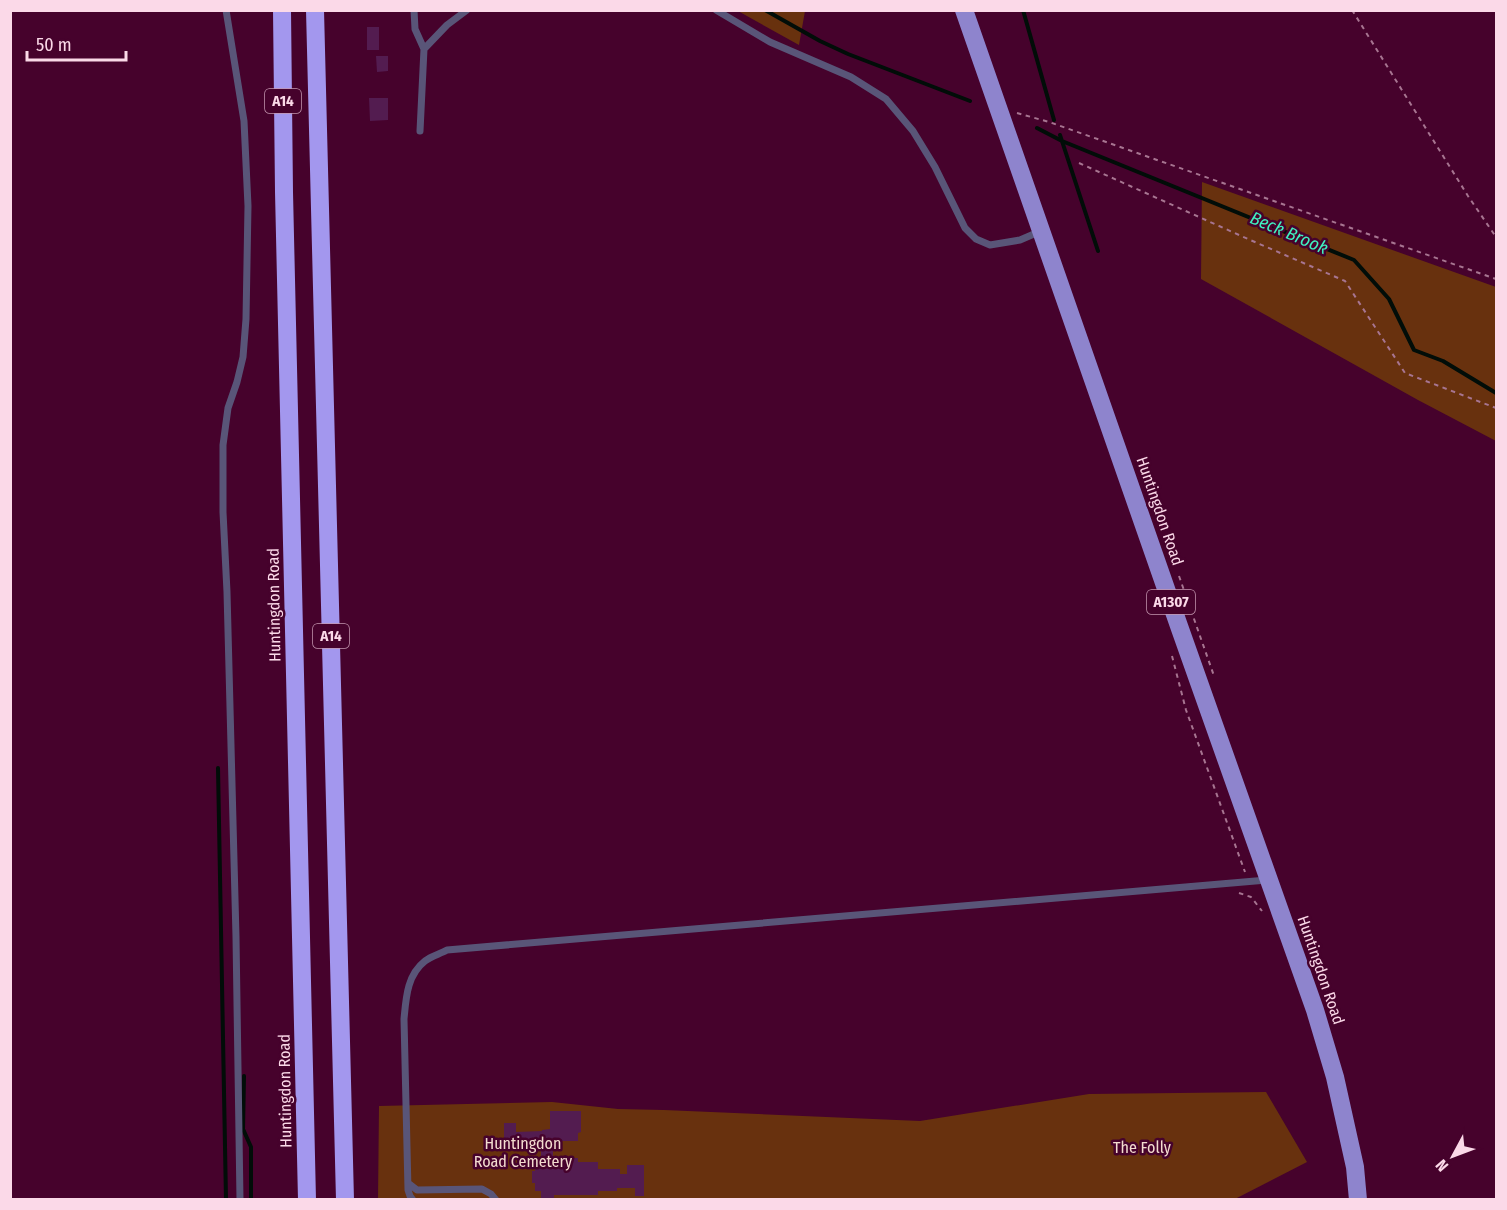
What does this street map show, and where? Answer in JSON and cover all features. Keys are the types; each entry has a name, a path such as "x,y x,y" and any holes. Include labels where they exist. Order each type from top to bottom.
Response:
{"highway":[{"name":"Huntingdon Road","path":"282,10 284,228 307,1200"},
{"path":"315,10 317,72"},
{"name":"A14","path":"322,10 317,72 345,1200"}],"main road":[{"name":"Huntingdon Road","path":"964,10 1041,231 1187,624 1269,879 1315,1010 1335,1077 1355,1167 1358,1200"}],"lane":[{"path":"226,10 244,121 248,206 243,357 228,408 223,490 236,937 240,1200"},
{"path":"414,10 416,29 424,49 420,131"},
{"path":"424,49 467,10"},
{"path":"716,10 770,42 851,77 886,99 913,131 936,167 965,228 976,239 990,245 1020,240 1041,231"},
{"path":"413,1200 408,1190 404,1019 406,1000 412,976 425,961 447,950 1269,879"},
{"path":"408,1183 417,1190 482,1189 496,1200"}],"path":[{"path":"1352,10 1468,196 1497,237"},
{"path":"1010,111 1049,122 1497,279"},
{"path":"1079,163 1345,281 1405,373 1497,408"},
{"path":"1169,647 1186,710 1249,882 1251,897"}],"green space":[{"path":"738,11 805,11 799,45"},
{"path":"1202,182 1496,287 1496,441 1201,279"},
{"path":"1266,1092 1307,1162 1233,1200 378,1200 379,1106 552,1102 618,1109 920,1121 1089,1094"}],"building":[{"path":"367,27 379,27 379,50 367,50"},
{"path":"376,56 388,56 388,71 377,72"},
{"path":"369,98 388,98 388,120 370,121"},
{"path":"550,1111 581,1111 581,1132 578,1133 578,1141 553,1141 553,1158 578,1158 578,1162 598,1162 598,1169 620,1169 620,1174 627,1174 627,1165 644,1165 644,1196 635,1196 635,1188 617,1188 617,1191 598,1191 598,1195 554,1195 554,1200 541,1200 541,1191 535,1191 535,1183 532,1183 532,1171 535,1171 535,1164 541,1164 541,1139 504,1139 504,1123 516,1123 516,1132 550,1129"}],"waterway":[{"name":"Beck Brook","path":"765,10 848,54 970,101"},
{"path":"1023,10 1054,120"},
{"name":"Beck Brook","path":"1037,128 1062,141 1354,260 1389,299 1414,350 1443,361 1496,393"},
{"path":"1060,135 1098,251"},
{"path":"218,768 226,1200"},
{"path":"244,1076 243,1129 251,1147 251,1200"}],"park label":[{"name":"The Folly","path":"1142,1147"},
{"name":"Huntingdon Road Cemetery","path":"523,1152"}]}
